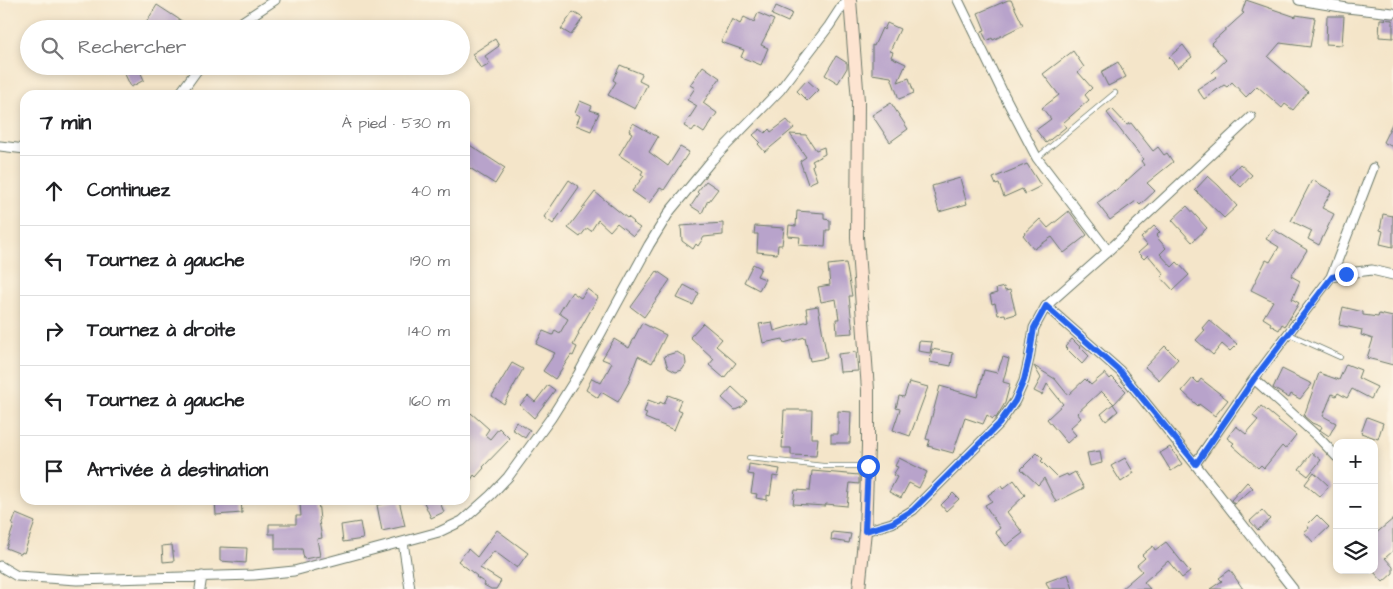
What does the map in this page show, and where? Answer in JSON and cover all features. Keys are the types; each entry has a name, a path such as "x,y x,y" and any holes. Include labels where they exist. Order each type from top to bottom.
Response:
{"street":[{"path":"245,20 275,0"},
{"path":"0,566 17,576 77,580 254,575 294,571 439,532 462,521 508,477 551,418 578,375 649,245 670,211 712,160 780,90 829,26 846,0"},
{"path":"850,0 858,101 857,237 868,390 868,466 860,589"},
{"path":"958,0 1037,158 1108,252"},
{"path":"1299,0 1393,13"},
{"path":"183,90 193,75"},
{"path":"865,531 892,523 913,510 999,424 1015,401 1024,380 1034,328 1046,306 1108,252 1252,116"},
{"path":"0,146 20,148"},
{"path":"1196,464 1254,379 1332,277 1373,168"},
{"path":"1332,277 1372,270 1393,275"},
{"path":"1046,306 1120,371 1196,464 1292,589"},
{"path":"1254,379 1333,453"},
{"path":"403,542 410,589"},
{"path":"200,589 202,576"}],"lane":[{"path":"1037,158 1115,94"},
{"path":"1289,334 1340,357"},
{"path":"749,458 823,466 868,466"}],"building":[{"path":"1011,0 1023,25 993,40 992,38 987,41 982,31 985,30 978,13"},
{"path":"1246,0 1296,17 1296,15 1315,18 1310,47 1280,43 1268,57 1308,92 1293,110 1285,104 1282,108 1257,86 1246,97 1232,82 1227,87 1224,85 1204,99 1197,89 1216,77 1212,73 1226,60 1211,43 1244,13 1242,12"},
{"path":"157,5 180,20 148,20"},
{"path":"776,6 792,13 788,22 772,15"},
{"path":"573,12 583,18 571,35 561,29"},
{"path":"758,13 774,20 761,45 768,48 761,65 741,57 744,50 721,42 732,19 740,24 744,17 754,22"},
{"path":"1327,16 1344,16 1342,45 1326,44"},
{"path":"1380,19 1393,20 1393,38 1379,37"},
{"path":"887,23 900,29 890,51 893,52 891,57 906,64 898,82 909,78 914,93 899,99 891,77 872,74 872,45 874,46 882,28 884,30"},
{"path":"495,39 499,46 485,56 490,64 481,69 472,54"},
{"path":"1183,45 1192,57 1178,68 1169,57"},
{"path":"1073,51 1084,67 1078,72 1092,88 1085,95 1089,100 1063,123 1066,127 1046,143 1036,130 1051,119 1042,108 1059,95 1043,74"},
{"path":"836,56 847,63 847,68 838,83 825,75"},
{"path":"1118,62 1126,77 1108,86 1101,72"},
{"path":"620,65 642,74 639,81 647,85 635,109 608,95 616,82 613,80"},
{"path":"703,66 720,78 703,103 717,113 704,133 695,127 692,131 684,126 697,106 687,100 695,88 690,85"},
{"path":"125,75 142,75 144,80 131,87"},
{"path":"807,80 818,90 807,101 797,91"},
{"path":"580,101 592,106 590,110 599,113 591,131 576,125 580,116 575,113"},
{"path":"891,103 908,129 890,142 872,115"},
{"path":"1112,109 1127,125 1131,123 1153,151 1158,147 1164,155 1167,153 1173,162 1147,183 1155,191 1140,205 1136,201 1110,220 1097,203 1115,191 1144,165 1141,161 1143,159 1107,113"},
{"path":"787,120 794,128 765,152 758,144 760,142 753,135 760,129 765,133 769,129 771,132"},
{"path":"1393,122 1393,147 1383,142"},
{"path":"633,123 658,137 649,152 668,166 680,147 689,152 664,190 660,188 649,203 632,191 644,176 641,174 643,171 619,155 632,133 629,131"},
{"path":"790,134 806,135 816,150 824,147 825,154 812,161 817,180 808,184 800,161 806,157"},
{"path":"470,145 505,168 495,184 470,168"},
{"path":"1027,164 1041,186 1025,194 1022,189 1004,197 999,184 996,185 993,178"},
{"path":"1240,164 1252,175 1241,187 1229,176"},
{"path":"1208,176 1237,206 1224,218 1195,190"},
{"path":"960,178 967,204 939,212 932,186"},
{"path":"569,180 579,187 553,224 544,217"},
{"path":"1312,180 1332,191 1322,208 1334,214 1319,245 1308,239 1312,231 1291,221"},
{"path":"706,181 718,189 708,200 702,213 691,206 699,194 697,192"},
{"path":"595,192 640,228 633,236 617,223 610,231 598,220 591,231 587,228 580,237 568,228"},
{"path":"1187,206 1207,228 1192,242 1172,220"},
{"path":"797,211 824,213 824,219 830,220 830,230 826,230 825,247 799,245 800,237 788,236 789,225 796,226"},
{"path":"1069,211 1087,235 1064,253 1052,237 1034,249 1023,235 1040,219 1048,228"},
{"path":"1383,214 1393,216 1393,247 1380,244 1383,231 1380,230"},
{"path":"723,223 723,235 704,237 698,246 696,244 693,249 682,241 681,226"},
{"path":"755,226 784,228 782,245 778,245 777,254 757,252 758,234 754,234"},
{"path":"1154,226 1160,232 1156,236 1166,248 1160,254 1172,267 1177,262 1189,275 1173,290 1161,277 1164,274 1148,255 1144,259 1138,253 1147,245 1141,238"},
{"path":"1273,229 1307,250 1291,276 1300,281 1292,299 1299,303 1285,326 1282,324 1279,330 1263,318 1273,301 1251,290 1266,260 1270,262 1279,247 1266,239"},
{"path":"846,263 852,296 849,296 853,333 837,334 836,319 839,319 836,299 821,302 818,287 830,285 828,265"},
{"path":"753,264 761,268 757,276 765,279 759,290 744,282"},
{"path":"657,271 670,280 644,317 631,307"},
{"path":"684,285 699,293 693,305 677,298"},
{"path":"1004,287 1005,291 1010,290 1016,314 1006,317 1005,314 998,315 995,303 992,304 990,295 997,293 996,289"},
{"path":"587,289 598,297 578,333 573,345 577,347 573,356 571,355 555,379 543,371 555,353 536,344 543,331 553,335 555,330 560,333 568,319 559,313 572,292 581,298"},
{"path":"818,306 827,358 810,361 805,337 784,343 783,339 763,343 759,324 772,322 774,331 808,321 806,308"},
{"path":"1343,307 1363,312 1363,315 1378,317 1379,314 1393,317 1393,365 1367,358 1373,339 1361,335 1362,330 1339,325"},
{"path":"1209,320 1237,344 1230,351 1222,344 1213,355 1196,340 1205,330 1202,328"},
{"path":"642,323 666,335 652,363 638,356 631,378 618,402 601,392 598,398 586,390 592,378 601,383 612,363 602,359 614,339 629,348"},
{"path":"703,323 722,339 716,346 736,363 724,378 709,365 714,359 690,337"},
{"path":"1072,339 1089,356 1082,364 1065,347"},
{"path":"919,341 932,342 930,353 918,351"},
{"path":"1165,346 1178,359 1159,380 1145,367"},
{"path":"932,349 953,353 951,366 930,362"},
{"path":"677,352 685,357 686,364 682,370 676,372 668,368 664,356"},
{"path":"856,352 858,371 840,372 838,354"},
{"path":"1003,357 1009,359 1003,382 1010,384 1005,403 996,418 994,417 993,419 987,415 983,424 965,418 953,453 928,446 930,440 926,439 940,386 977,397 984,370 997,373"},
{"path":"512,363 523,369 504,404 492,396"},
{"path":"1346,364 1361,370 1358,378 1377,387 1371,399 1352,389 1347,398 1338,393 1336,396 1332,394 1323,416 1336,423 1329,436 1320,430 1322,427 1312,423 1304,416 1319,373 1339,380"},
{"path":"1034,366 1055,379 1068,395 1085,379 1091,385 1105,373 1110,379 1112,377 1126,391 1114,404 1101,391 1077,413 1081,418 1070,428 1076,435 1067,443 1047,419 1063,404 1047,384 1042,395 1034,391 1041,378"},
{"path":"1282,369 1312,384 1300,399 1291,394 1289,398 1273,388"},
{"path":"1193,378 1198,383 1201,379 1228,400 1215,416 1199,404 1198,406 1182,391"},
{"path":"909,382 928,387 910,436 893,430 900,409 896,408 899,396 904,397"},
{"path":"548,385 555,390 534,418 520,405 528,396 535,402"},
{"path":"732,387 747,401 742,407 735,410 722,398"},
{"path":"668,395 681,400 677,409 682,411 674,430 645,418 647,413 644,412 648,400 664,404"},
{"path":"1113,404 1118,411 1106,421 1101,414"},
{"path":"1261,406 1296,435 1285,449 1282,446 1264,468 1261,465 1258,468 1232,445 1234,443 1227,438 1236,426 1246,434 1258,420 1253,416"},
{"path":"784,410 812,410 811,438 818,438 816,456 791,455 791,448 782,448"},
{"path":"838,411 851,412 850,443 831,443 831,434 838,434"},
{"path":"471,413 489,429 485,435 490,439 499,428 510,439 476,477 474,475 471,480 470,479"},
{"path":"1367,417 1383,423 1378,439 1361,433"},
{"path":"516,422 530,430 525,438 512,429"},
{"path":"1170,447 1182,464 1171,471 1160,453"},
{"path":"1100,451 1102,463 1090,466 1087,453"},
{"path":"1037,453 1043,459 1041,461 1058,478 1075,472 1084,488 1056,502 1044,478 1038,485 1021,469"},
{"path":"1312,453 1321,460 1308,476 1299,469"},
{"path":"899,458 927,472 919,488 909,483 901,498 889,492 897,477 893,475 898,467 895,466"},
{"path":"1125,458 1134,473 1121,482 1111,466"},
{"path":"749,464 780,469 778,477 773,476 770,496 767,495 767,500 756,498 757,494 751,493 754,475 748,474"},
{"path":"812,471 859,475 859,484 850,483 847,506 793,504 795,490 810,491"},
{"path":"1314,472 1329,486 1320,497 1305,484"},
{"path":"1014,480 1025,495 1007,512 1023,533 1006,546 995,532 1000,528 985,505 992,501 988,495 1001,486 1003,489"},
{"path":"1247,482 1253,488 1234,504 1231,500"},
{"path":"953,493 959,499 946,511 941,505"},
{"path":"215,505 241,505 242,513 216,515"},
{"path":"300,505 318,505 322,538 317,539 320,556 304,559 302,549 275,549 275,534 269,534 269,524 296,524 296,516 301,516"},
{"path":"377,505 400,505 405,526 382,531"},
{"path":"425,505 441,505 444,512 431,518"},
{"path":"1262,510 1270,519 1258,530 1250,521"},
{"path":"16,514 35,522 24,553 22,552 21,554 6,548"},
{"path":"1317,515 1329,527 1313,542 1304,532 1309,528 1307,525"},
{"path":"1393,519 1393,551 1385,558 1393,567 1393,573 1383,582 1376,574 1378,574 1378,532"},
{"path":"360,522 363,539 343,542 341,525"},
{"path":"497,530 528,553 517,568 494,551 480,568 501,581 496,589 491,589 458,561 468,549 477,557"},
{"path":"832,532 851,534 849,543 831,540"},
{"path":"1166,542 1190,572 1182,578 1168,561 1144,582 1150,589 1121,589 1142,571 1137,565 1145,558 1142,555 1153,546 1155,550"},
{"path":"172,545 174,561 163,562 162,546"},
{"path":"220,547 247,548 246,563 220,561"},
{"path":"1230,570 1243,589 1210,589 1222,581 1219,578"},
{"path":"1068,574 1073,589 1049,589 1046,582"}],"route":[{"path":"868,466 865,531 892,523 913,510 999,424 1015,401 1024,380 1034,328 1046,306 1120,371 1196,464 1254,379 1332,277 1346,274"}]}
